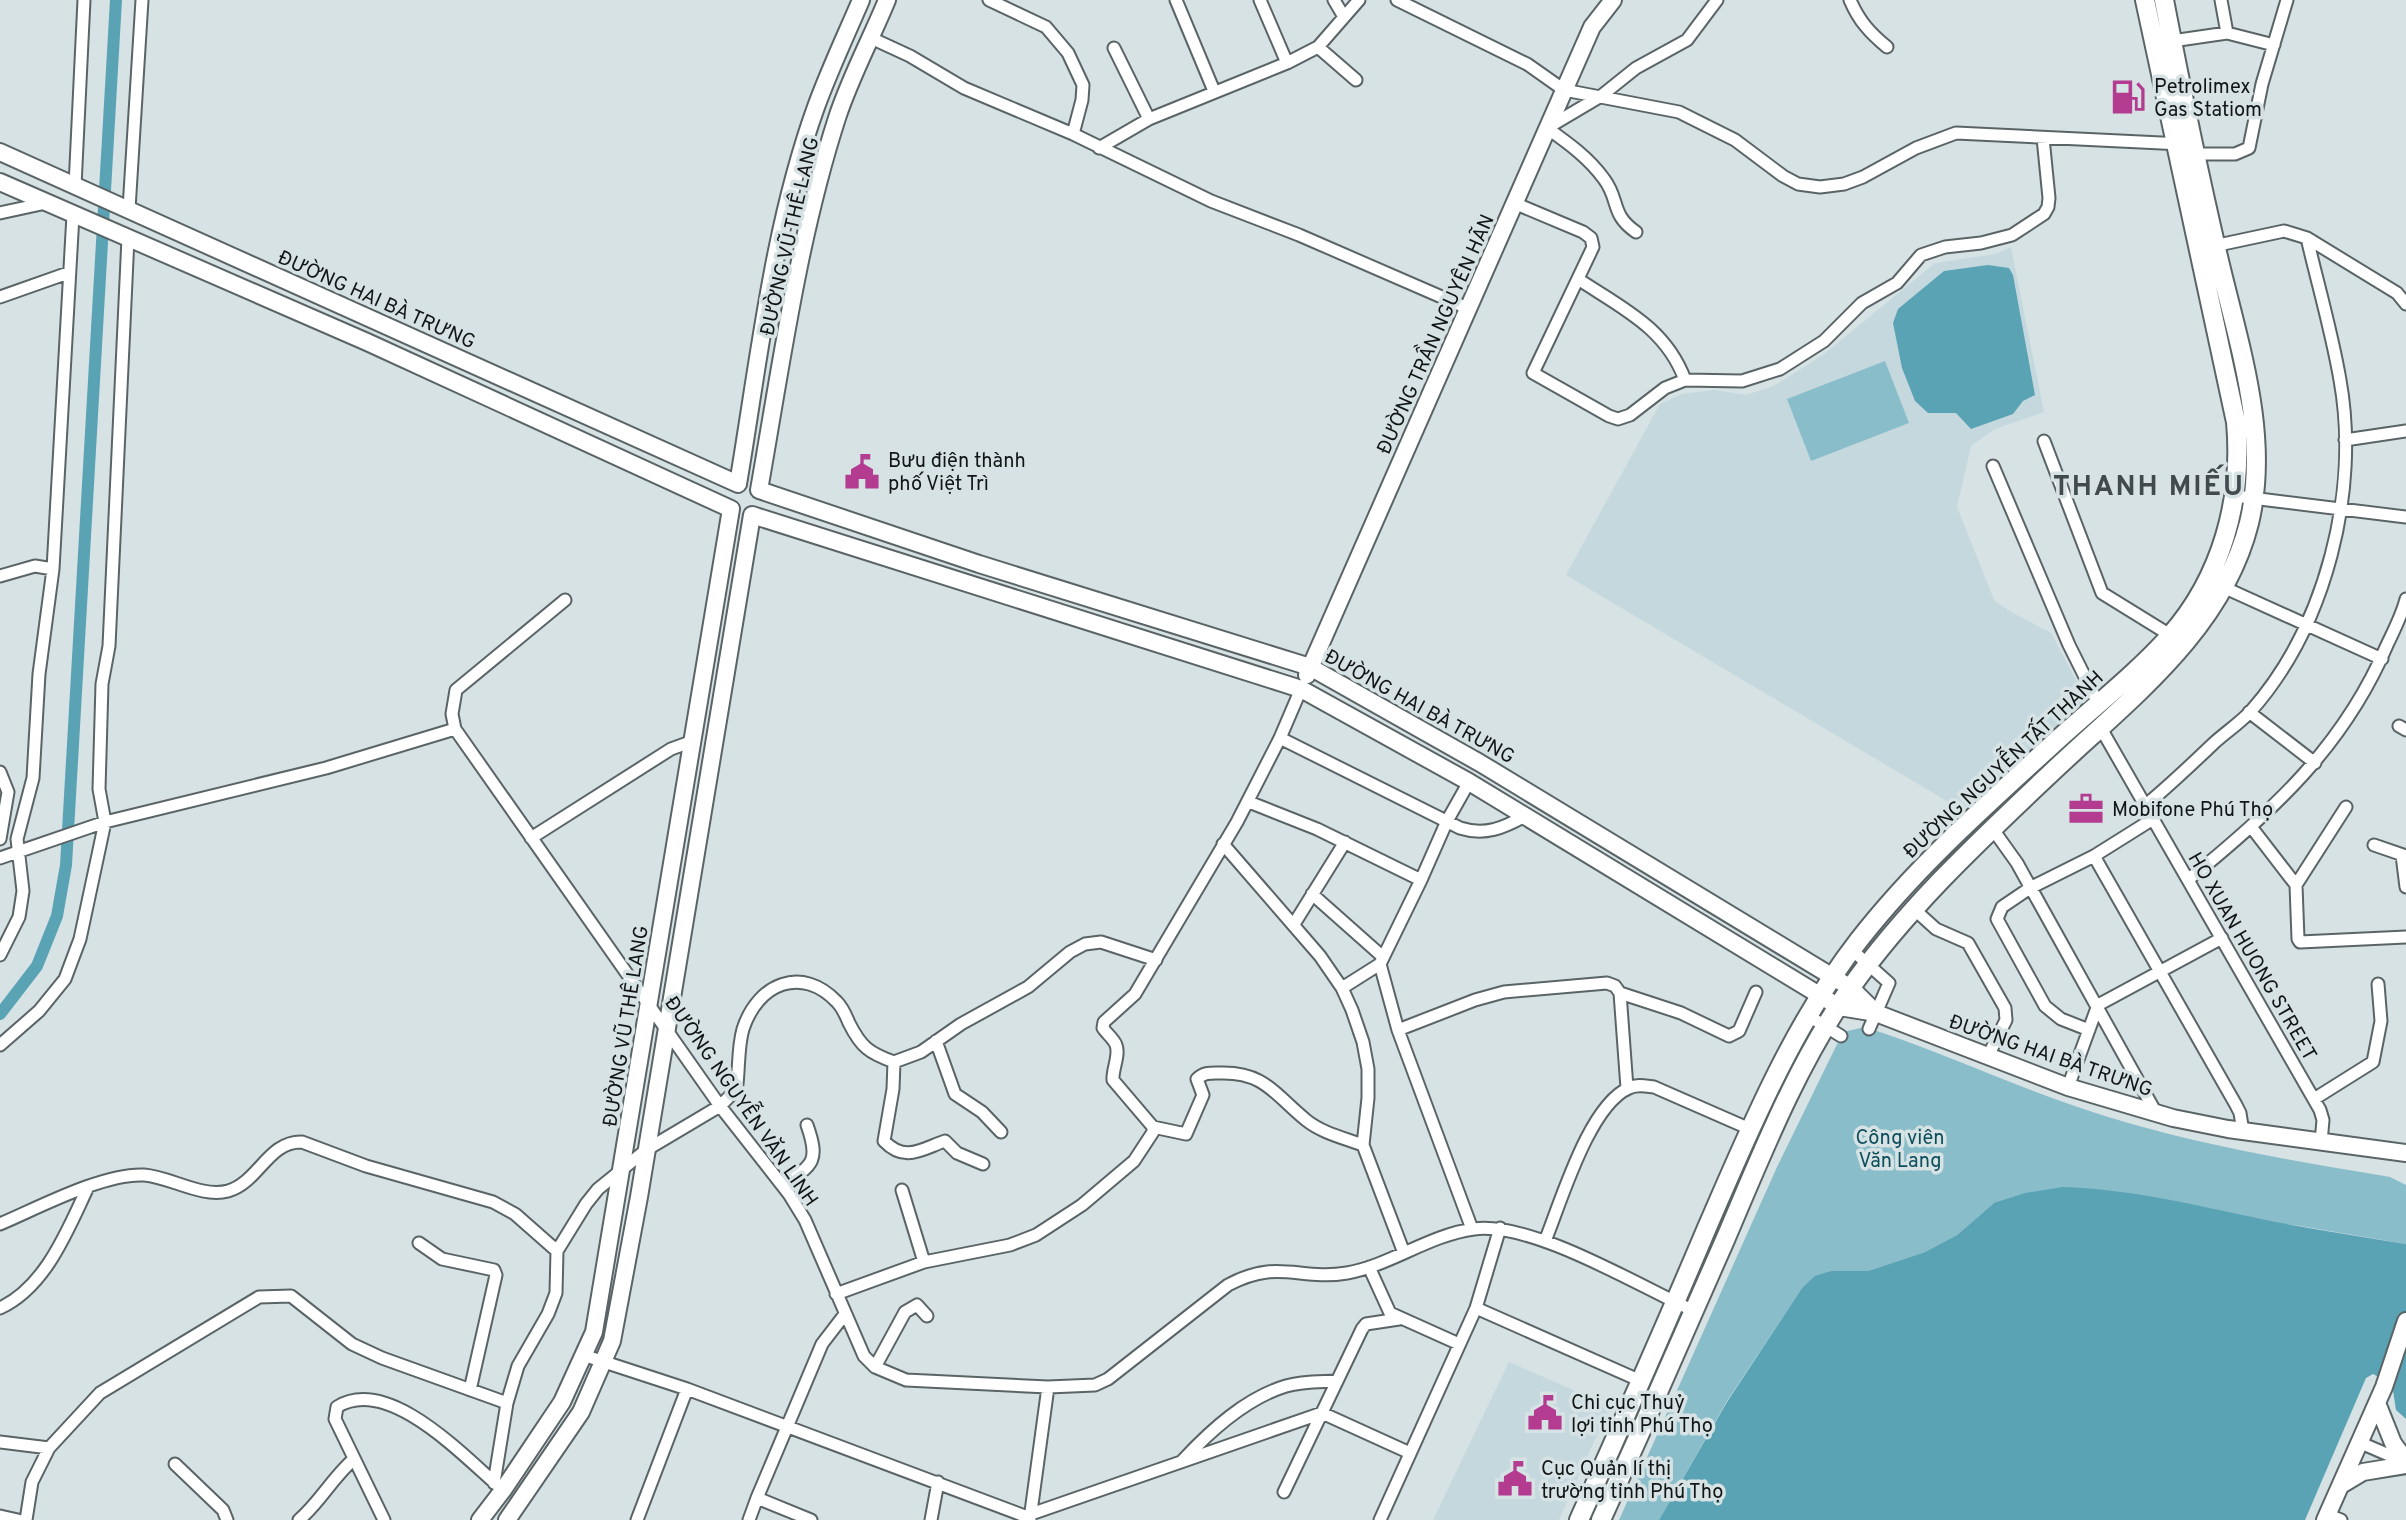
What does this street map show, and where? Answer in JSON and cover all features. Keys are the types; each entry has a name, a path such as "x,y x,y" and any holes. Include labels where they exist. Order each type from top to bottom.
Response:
{"main road":[{"name":"ĐƯỜNG NGUYỄN TẤT THÀNH","path":"2145,0 2188,147"},
{"name":"ĐƯỜNG NGUYỄN TẤT THÀNH","path":"1579,1520 1750,1129 1832,975 1934,857 2096,713 2183,647 2223,587 2244,537 2244,497 2256,444 2252,406 2206,247 2164,0"},
{"name":"ĐƯỜNG NGUYỄN TẤT THÀNH","path":"1601,1520 1770,1137 1834,1031 1839,1007 1915,910 2170,635 2208,578 2244,497"}],"street":[{"path":"75,186 84,0"},
{"path":"129,209 142,0"},
{"name":"ĐƯỜNG VŨ THÊ LANG","path":"738,484 777,255 813,114 861,0"},
{"name":"ĐƯỜNG VŨ THÊ LANG","path":"759,490 800,260 817,187 836,121 887,0"},
{"path":"989,0 1046,27 1068,53 1083,85 1073,134"},
{"path":"1176,0 1214,91"},
{"path":"1260,0 1287,63"},
{"path":"1334,0 1344,17"},
{"path":"1099,148 1149,119 1287,63 1318,47 1359,0"},
{"path":"1397,0 1527,64 1564,90 1679,112 1735,140 1798,184 1820,187 1863,177 1916,148 1956,133 2243,153 2249,148 2262,84 2287,0"},
{"name":"ĐƯỜNG TRẦN NGUYÊN HÃN","path":"1301,689 1592,27 1613,0"},
{"path":"1636,232 1619,217 1612,192 1598,171 1582,154 1547,128 1601,96 1636,68 1687,40 1717,0"},
{"path":"1850,0 1868,31 1887,47"},
{"path":"2221,0 2227,33"},
{"path":"2172,41 2227,33 2274,45"},
{"path":"871,38 910,56 964,88 1073,134 1211,201 1299,235 1467,308"},
{"path":"1318,47 1356,80"},
{"path":"1114,48 1149,119"},
{"path":"813,114 836,121"},
{"path":"1514,203 1583,232 1591,238 1593,247 1533,373 1618,419 1630,415 1665,388 1685,380 1742,381 1780,369 1824,341 1862,303 1897,283 1926,252 2001,239 2044,214 2049,198 2043,138"},
{"name":"ĐƯỜNG HAI BÀ TRƯNG","path":"0,152 738,484"},
{"path":"46,203 58,178"},
{"path":"0,182 367,342 731,509 740,516 752,515 761,504 759,490 749,483 738,484 728,495 731,509"},
{"path":"0,213 46,203"},
{"path":"0,955 19,917 23,891 23,850 19,825 33,778 39,674 53,569 73,215"},
{"path":"149,247 158,223"},
{"path":"2206,247 2284,231 2307,238 2397,293 2406,304"},
{"path":"0,1045 39,1011 65,979 80,939 100,824 102,684 109,646 128,238"},
{"path":"2147,804 2249,712 2280,670 2321,591 2341,511 2345,440 2341,382 2307,238"},
{"path":"0,297 68,273"},
{"path":"1578,279 1645,323 1661,338 1678,360 1685,380"},
{"path":"2345,440 2406,431"},
{"path":"2044,441 2102,593 2170,635"},
{"name":"HO XUAN HUONG STREET","path":"1993,466 2096,713 2153,819 2314,1099 2323,1120 2321,1142"},
{"name":"ĐƯỜNG HAI BÀ TRƯNG","path":"759,490 1039,583 1310,667 1480,763 1832,975 1851,988 1873,1021"},
{"path":"2244,497 2406,517"},
{"name":"ĐƯỜNG VŨ THÊ LANG","path":"480,1520 499,1487 562,1402 594,1332 731,509"},
{"name":"ĐƯỜNG HAI BÀ TRƯNG","path":"752,515 1301,689 1469,782 1819,996 1873,1021 1988,1056 2068,1087 2156,1113 2243,1132 2406,1153"},
{"name":"ĐƯỜNG VŨ THÊ LANG","path":"507,1520 581,1412 612,1341 752,515"},
{"path":"0,576 35,566 53,569"},
{"path":"2223,587 2382,659"},
{"path":"0,858 100,824 326,768 455,729 452,714 456,690 565,600"},
{"path":"2189,879 2252,828 2315,763 2360,702 2405,604"},
{"path":"1301,689 1249,802 1135,994 1112,1013 1103,1028 1116,1044 1113,1080 1153,1127 1186,1134 1203,1095 1197,1079 1207,1073 1225,1073 1246,1075 1267,1083 1307,1120 1331,1134 1363,1145"},
{"path":"2249,712 2315,763"},
{"name":"ĐƯỜNG NGUYỄN VĂN LINH","path":"455,729 720,1106 782,1185 805,1220 864,1356 875,1367"},
{"path":"1280,738 1460,828 1483,833 1503,828 1525,816"},
{"path":"531,838 671,749 693,741"},
{"path":"0,772 8,792 0,839"},
{"path":"1342,988 1381,960 1447,821 1469,782"},
{"path":"1249,802 1345,842 1421,880"},
{"path":"2346,807 2296,885 2298,939 2300,942 2406,937"},
{"path":"2089,1030 2053,1014 2045,1006 1997,919 2002,907 2030,888 2094,856 2153,819"},
{"path":"1992,828 2017,863 2156,1113"},
{"path":"2252,828 2296,885"},
{"path":"1294,924 1345,842"},
{"path":"1223,844 1294,924 1342,988 1363,1042 1368,1069 1363,1145 1404,1253"},
{"path":"2374,845 2404,856 2406,887"},
{"path":"2094,856 2240,1113 2243,1132"},
{"path":"1312,894 1381,960 1398,1030 1472,1229"},
{"path":"1915,910 1936,929 1968,943 2005,1008 2006,1020 1988,1056"},
{"path":"2068,1087 2098,1005 2222,938"},
{"path":"499,1487 507,1403 518,1366 548,1314 556,1293 557,1251 598,1189 646,1150 720,1106 734,1092 743,1030 753,1008 773,986 797,981 823,988 840,1004 858,1041 873,1054 894,1062 913,1056 961,1024 1028,987 1070,952 1085,944 1101,942 1156,960"},
{"path":"1852,950 1889,983 1873,1021"},
{"path":"1398,1030 1504,992 1607,983 1615,986 1620,993 1627,1088"},
{"path":"2314,1099 2373,1062 2381,1021 2378,984"},
{"path":"1620,993 1689,1017 1729,1036 1739,1031 1756,992"},
{"path":"1809,1016 1834,1031"},
{"path":"936,1041 955,1094 982,1112 1001,1132"},
{"path":"894,1062 884,1141 888,1146 914,1154 945,1141 957,1153 983,1164"},
{"path":"1545,1241 1593,1124 1608,1104 1627,1088 1639,1085 1654,1087 1750,1129"},
{"path":"782,1185 807,1169 814,1158 814,1146 807,1125"},
{"path":"836,1294 924,1262 1010,1245 1036,1235 1082,1205 1134,1161 1153,1132 1153,1127"},
{"path":"0,1224 88,1187 141,1175 165,1178 205,1190 227,1191 247,1180 280,1147 291,1142 302,1142 366,1166 493,1202 515,1214 557,1251"},
{"path":"2375,1149 2406,1161"},
{"path":"0,1308 22,1292 42,1271 59,1247 88,1187"},
{"path":"902,1190 924,1262"},
{"path":"1380,1520 1476,1308 1500,1228"},
{"path":"927,1316 917,1305 905,1312 875,1367 906,1380 1048,1387 1095,1385 1108,1379 1228,1285 1249,1274 1272,1270 1346,1273 1472,1229 1500,1228 1545,1241 1694,1311"},
{"path":"419,1243 442,1259 489,1267 496,1275 470,1390"},
{"path":"1369,1267 1390,1313 1459,1344"},
{"path":"26,1520 29,1491 49,1448 100,1393 259,1297 291,1296 352,1344 382,1358 507,1403"},
{"path":"1476,1308 1641,1381"},
{"path":"749,1520 822,1344 845,1314"},
{"path":"1284,1492 1366,1324 1399,1319"},
{"path":"2331,1518 2406,1321"},
{"path":"583,1355 687,1389 1030,1517 1322,1413 1410,1453"},
{"path":"1182,1462 1210,1432 1272,1392 1289,1385 1337,1381"},
{"path":"1030,1517 1048,1387"},
{"path":"637,1520 687,1389"},
{"path":"2380,1395 2393,1443 2406,1463"},
{"path":"384,1520 335,1419 337,1407 349,1400 370,1399 396,1408 425,1425 499,1487"},
{"path":"0,1442 49,1448"},
{"path":"2361,1443 2406,1463"},
{"path":"299,1520 354,1459"},
{"path":"2343,1484 2363,1472 2406,1463"},
{"path":"175,1464 223,1510 227,1520"},
{"path":"931,1520 938,1482"},
{"path":"757,1498 811,1520"},
{"path":"0,1516 18,1520"}],"shaded area":[{"path":"2011,247 2044,412 1995,429 1971,446 1957,507 1994,600 2051,633 2086,699 1962,810 1566,575 1660,404 1682,394 1714,390 1746,395 1774,386 1823,355 1935,263 1996,254"},
{"path":"1988,265 2009,268 2013,275 2035,395 2023,401 2013,414 1971,429 1956,413 1928,413 1915,401 1902,368 1893,323 1898,309 1944,271"},
{"path":"2063,1187 2138,1194 2406,1244 2406,1419 2396,1410 2392,1384 2373,1374 2366,1378 2305,1520 1659,1520 1727,1402 1802,1288 1815,1276 1831,1271 1868,1271 1925,1252 1957,1235 1994,1203 2025,1193"},
{"path":"1509,1362 1610,1406 1559,1520 1433,1520"}],"green space":[{"path":"1885,361 1909,423 1811,461 1787,399"},
{"name":"Công viên Văn Lang","path":"1865,1027 2044,1095 2175,1136 2390,1177 2406,1185 2406,1244 2294,1225 1994,1203 1957,1235 1925,1252 1868,1271 1831,1271 1802,1288 1727,1401 1659,1520 1619,1520 1777,1167 1843,1032"}],"waterway":[{"path":"0,1014 37,966 57,916 66,865 116,0"}],"place":[{"name":"Petrolimex Gas Statiom","path":"2128,97"},
{"name":"Bưu điện thành phố Việt Trì","path":"862,472"},
{"name":"Mobifone Phú Thọ","path":"2086,809"},
{"name":"Chi cục Thuỷ lợi tỉnh Phú Thọ","path":"1545,1413"},
{"name":"Cục Quản lí thị trường tỉnh Phú Thọ","path":"1515,1479"}],"district":[{"name":"THANH MIẾU","path":"2149,485"}]}
